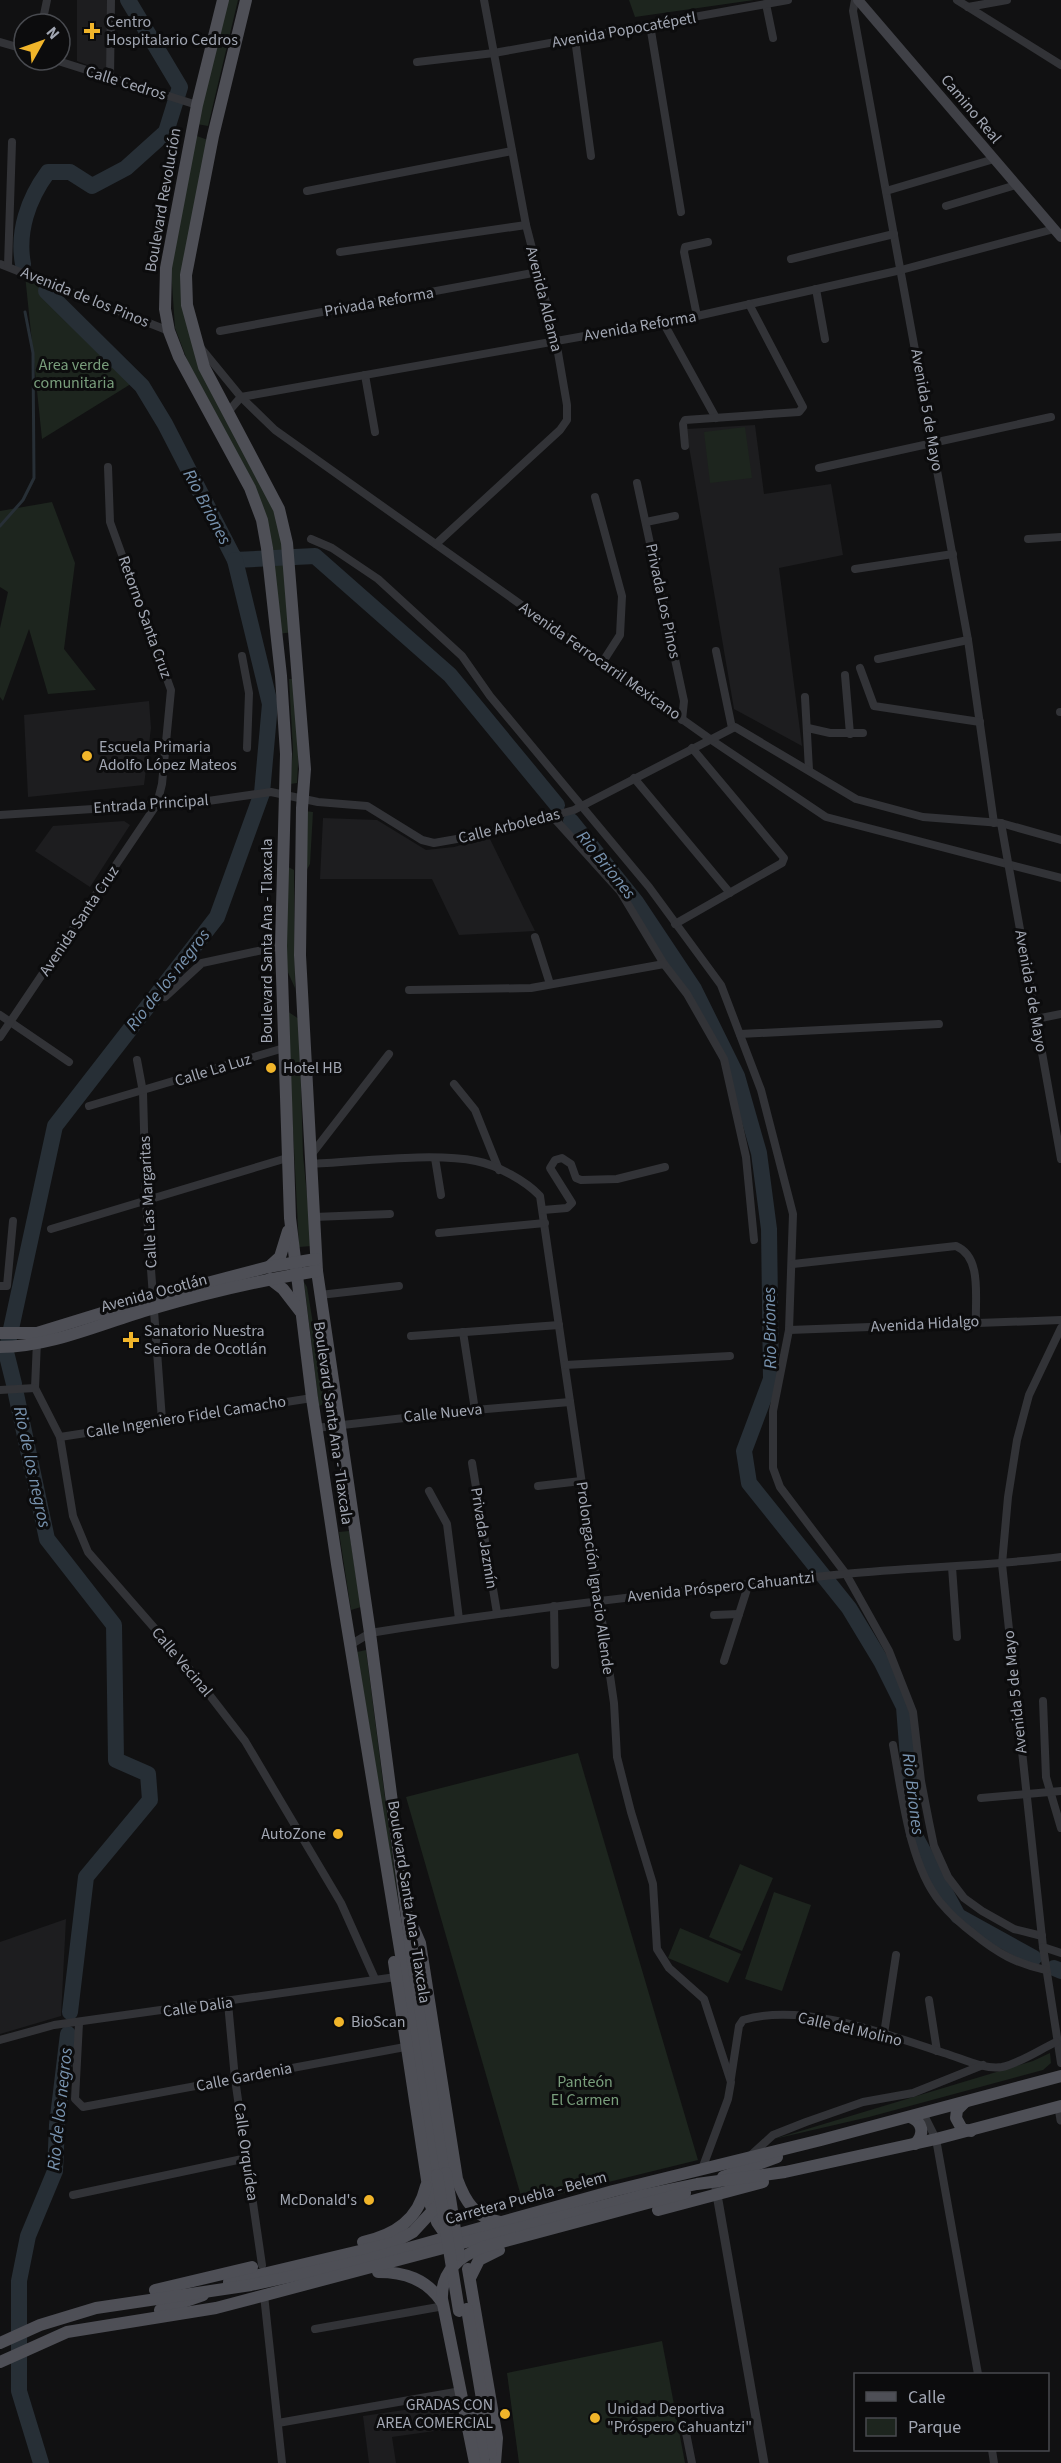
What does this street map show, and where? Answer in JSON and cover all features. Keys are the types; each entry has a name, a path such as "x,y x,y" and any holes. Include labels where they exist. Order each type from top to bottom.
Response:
{"main road":[{"name":"Boulevard Revolución","path":"223,0 196,105 166,268 165,309 169,331 179,357 250,488 264,531"},
{"path":"227,413 196,343 187,305 186,274 213,136 246,0"},
{"name":"Camino Real","path":"857,0 1058,233"},
{"path":"191,132 213,136"},
{"name":"Boulevard Santa Ana - Tlaxcala","path":"227,413 271,492 284,528 299,674 305,769 302,798 300,955 316,1265 370,1633 409,1914 412,1956 446,2172 463,2310"},
{"name":"Boulevard Santa Ana - Tlaxcala","path":"264,531 277,635 286,754 281,946 290,1218 316,1428 394,1917 446,2172"},
{"path":"277,635 295,633"},
{"path":"281,676 299,674"},
{"path":"282,966 291,1001 297,1005 304,1001"},
{"path":"290,1218 284,1249 269,1273 301,1314"},
{"name":"Avenida Ocotlán","path":"0,1347 17,1346 154,1303 269,1273 316,1265"},
{"name":"Avenida Ocotlán","path":"0,1333 18,1333 37,1339"},
{"path":"330,1514 352,1510"},
{"path":"394,1917 391,1945 426,2182 432,2211 457,2249 471,2276 497,2438 494,2463"},
{"name":"Carretera Puebla - Belem","path":"0,2362 44,2340 67,2332 216,2308 457,2249 502,2222 1061,2076"},
{"path":"966,2102 959,2106 956,2118 962,2129 971,2131"},
{"path":"714,2181 785,2172 915,2144 1060,2106"},
{"path":"910,2117 918,2121 921,2129 920,2137 915,2144"},
{"path":"457,2249 654,2203 821,2140"},
{"path":"133,2320 195,2299 244,2277 393,2243 413,2232 432,2211 446,2190 446,2172"},
{"path":"446,2172 471,2207 486,2218 502,2222"},
{"path":"457,2249 488,2254 755,2185 785,2172"},
{"path":"117,2304 154,2290 391,2233 407,2222 417,2210 426,2182"},
{"name":"Carretera Puebla - Belem","path":"0,2343 40,2325 117,2304 288,2278 433,2242 457,2249"},
{"path":"457,2249 444,2278 443,2303 475,2463"},
{"path":"471,2276 476,2264 488,2254"},
{"path":"362,2272 392,2272 414,2277 431,2288 443,2303"},
{"path":"443,2303 458,2292 474,2294"},
{"path":"463,2310 484,2463"},
{"path":"463,2310 494,2463"}],"street":[{"path":"110,79 111,0"},
{"name":"Avenida Aldama","path":"436,544 560,430 567,420 567,405 556,341 526,225 484,0"},
{"name":"Avenida Popocatépetl","path":"417,62 494,53 788,0"},
{"name":"Avenida 5 de Mayo","path":"857,0 853,11 933,442 998,823 1008,863 1061,1159"},
{"path":"957,0 1061,65"},
{"path":"968,7 1007,0"},
{"path":"766,4 773,38"},
{"path":"647,26 681,212"},
{"path":"575,39 591,156"},
{"name":"Calle Cedros","path":"72,66 196,105"},
{"path":"4,265 12,142"},
{"path":"307,191 512,151"},
{"path":"886,191 994,159"},
{"path":"946,206 1016,185"},
{"path":"340,252 526,225"},
{"name":"Avenida Reforma","path":"241,397 697,316 1058,233"},
{"path":"791,259 894,234"},
{"path":"697,316 684,252 685,247 708,242"},
{"name":"Avenida de los Pinos","path":"4,265 169,331"},
{"name":"Privada Reforma","path":"220,331 538,272"},
{"path":"816,289 825,339"},
{"path":"685,446 683,424 685,420 799,412 803,407 749,304"},
{"path":"663,322 716,418"},
{"name":"Avenida Ferrocarril Mexicano","path":"196,343 241,397 275,430 682,720 826,817 1061,878"},
{"path":"364,375 375,432"},
{"path":"227,413 241,397"},
{"path":"819,468 1051,417"},
{"name":"Retorno Santa Cruz","path":"108,467 110,522 171,690 162,784 157,804"},
{"name":"Privada Los Pinos","path":"637,483 684,701 682,720"},
{"path":"596,497 622,596 620,635 602,663"},
{"path":"646,522 675,516"},
{"path":"1028,539 1061,537"},
{"path":"311,539 333,548 378,579 462,656 490,696 649,887 721,985 761,1090 793,1214 789,1330 773,1411 773,1468 780,1488 842,1575 889,1652 913,1712 921,1781 934,1846 948,1876 964,1898 982,1911 1014,1929 1042,1936"},
{"path":"855,569 953,554"},
{"path":"878,659 968,640"},
{"path":"716,651 732,728 735,727 856,799 923,817 998,823 1061,840"},
{"path":"242,656 249,693 247,748"},
{"path":"860,668 870,700 880,708 980,722"},
{"path":"845,675 850,734"},
{"path":"805,697 809,770"},
{"name":"Calle Arboledas","path":"302,798 367,806 422,840 434,843 485,834 553,817 581,806 732,728"},
{"path":"808,728 830,734 863,732"},
{"path":"675,924 782,863 784,858 692,748"},
{"path":"634,778 730,893"},
{"name":"Entrada Principal","path":"0,815 157,804 271,792 302,798"},
{"name":"Avenida Santa Cruz","path":"0,1037 157,804"},
{"path":"553,817 620,891 664,964 687,994 724,1059 746,1157 754,1240"},
{"path":"535,937 550,984"},
{"path":"165,997 202,963 281,946"},
{"path":"409,990 531,988 664,964"},
{"path":"1036,1018 1061,1014"},
{"path":"0,1015 69,1062"},
{"path":"740,1034 939,1024"},
{"name":"Calle La Luz","path":"89,1106 143,1092 284,1048"},
{"path":"310,1160 389,1054"},
{"name":"Calle Las Margaritas","path":"137,1060 143,1092 146,1201 162,1420"},
{"path":"454,1084 475,1110 477,1121 499,1170"},
{"path":"51,1229 287,1158"},
{"path":"435,1158 441,1195"},
{"name":"Prolongación Ignacio Allende","path":"310,1160 435,1158 476,1161 533,1188 540,1196 614,1702 617,1757 653,1884 657,1949 669,1968 704,2000 730,2082"},
{"path":"543,1210 567,1208 572,1203 550,1168 555,1160 562,1158 571,1164 576,1178 580,1180 617,1179 664,1167"},
{"path":"314,1217 390,1214"},
{"path":"3,1286 12,1221"},
{"path":"439,1233 545,1223"},
{"path":"793,1264 956,1246 965,1250 973,1262 976,1321"},
{"path":"320,1295 399,1286"},
{"name":"Avenida Hidalgo","path":"789,1330 976,1321 1061,1320"},
{"path":"411,1336 559,1325"},
{"name":"Avenida 5 de Mayo","path":"1061,1328 1029,1395 1017,1440 1008,1497 1002,1564 1043,1947 1061,2063"},
{"path":"463,1332 474,1410"},
{"name":"Calle Vecinal","path":"37,1339 35,1388 60,1437 73,1516 87,1552 184,1662 245,1741 341,1903 375,1979"},
{"path":"565,1365 730,1356"},
{"path":"0,1389 35,1388"},
{"name":"Calle Ingeniero Fidel Camacho","path":"60,1437 312,1398"},
{"name":"Calle Nueva","path":"316,1428 474,1410 570,1402"},
{"name":"Privada Jazmín","path":"472,1463 496,1613"},
{"path":"538,1486 581,1481"},
{"path":"429,1491 447,1524 459,1619"},
{"name":"Avenida Próspero Cahuantzi","path":"350,1645 370,1633 598,1600 817,1577 1002,1564 1061,1557"},
{"path":"951,1567 957,1637"},
{"path":"724,1662 748,1586"},
{"path":"554,1606 555,1665"},
{"path":"714,1615 739,1614"},
{"path":"1043,1701 1046,1777 1061,1828"},
{"path":"893,1745 910,1832 925,1874 939,1901 990,1948 1018,1964 1046,1970"},
{"path":"981,1798 1061,1791"},
{"path":"1043,1947 1061,1953"},
{"path":"884,2034 896,1955"},
{"name":"Calle Dalia","path":"0,2040 54,2025 228,2003 396,1977"},
{"path":"929,2000 937,2051"},
{"name":"Calle Orquídea","path":"228,2003 235,2079 262,2265"},
{"name":"Calle del Molino","path":"730,2082 738,2026 743,2020 780,2014 806,2016 884,2034 983,2066 1001,2067 1056,2042"},
{"name":"Calle Gardenia","path":"79,2023 75,2098 83,2107 405,2047"},
{"name":"Calle del Molino","path":"750,2156 773,2135 806,2122 863,2102 914,2093 983,2066"},
{"path":"702,2169 728,2099 730,2082"},
{"path":"1060,2106 1061,2120"},
{"path":"922,2113 936,2139 978,2373"},
{"path":"73,2196 248,2158"},
{"path":"714,2181 764,2463"},
{"path":"264,2295 282,2463"},
{"path":"315,2330 443,2303"},
{"path":"278,2423 461,2391"},
{"path":"685,2428 692,2463"}],"shaded area":[{"name":"Centro Hospitalario Cedros","path":"77,0 108,0 108,73 77,61"},
{"path":"755,425 764,494 831,484 843,555 779,568 802,746 734,709 686,429"},
{"name":"Escuela Primaria Adolfo López Mateos","path":"149,701 151,728 144,785 28,797 24,715"},
{"path":"323,818 377,820 426,850 454,847 489,837 535,931 459,935 432,879 320,879"},
{"path":"124,821 130,825 90,887 35,851 53,826"},
{"path":"66,1919 61,2016 0,2034 0,1942"},
{"path":"452,2403 456,2428 392,2437 396,2463 369,2463 363,2416"}],"green space":[{"path":"227,0 238,0 208,126 197,124"},
{"path":"629,0 754,0 635,17"},
{"path":"194,135 208,140 184,271 189,330 277,509 294,632 277,634 266,531 197,386 175,328 171,269"},
{"name":"Area verde comunitaria","path":"25,275 33,278 134,382 42,439"},
{"path":"745,427 752,478 710,483 704,432"},
{"path":"52,502 75,563 64,649 96,690 48,694 29,629 3,701 0,697 0,628 8,592 0,587 0,511"},
{"path":"289,679 294,679 299,749 297,783 290,784 293,750"},
{"path":"305,811 313,812 310,864 304,875"},
{"path":"286,866 294,870 295,988 286,968"},
{"path":"287,1011 299,1019 303,1155 312,1246 299,1247"},
{"path":"304,1282 307,1287 326,1403 319,1406"},
{"path":"349,1531 361,1607 351,1610 339,1532"},
{"path":"366,1650 403,1938 357,1652"},
{"name":"Panteón El Carmen","path":"578,1753 698,2160 523,2203 406,1797"},
{"path":"740,1864 773,1878 742,1951 709,1937"},
{"path":"774,1892 811,1905 782,1991 745,1979"},
{"path":"680,1928 741,1954 728,1983 668,1958"},
{"path":"1050,2053 1051,2063 1043,2070 869,2117 774,2139 1033,2061"},
{"name":"Unidad Deportiva \"Próspero Cahuantzi\"","path":"662,2341 685,2463 519,2463 507,2373"}],"waterway":[{"name":"Rio Briones","path":"23,264 22,240 26,216 35,193 48,172 70,172 92,186 126,168 166,132 180,87 128,0"},
{"name":"Rio Briones","path":"46,291 142,386 165,424 235,560 315,556 450,675 557,805"},
{"path":"0,526 23,500 34,478 33,353 25,312"},
{"name":"Rio de los negros","path":"14,1384 6,1352 55,1126 217,917 262,793 270,704 235,560"},
{"name":"Rio Briones","path":"571,821 636,902 694,989 737,1076 759,1153 769,1229 771,1379 744,1451 749,1483 849,1608 881,1661 904,1707 914,1834 958,1916 1034,1958"},
{"name":"Rio de los negros","path":"16,1394 47,1539 114,1625 116,1760 148,1774 150,1800 86,1877 70,2012"},
{"name":"Rio Briones","path":"1054,1968 1061,1971"},
{"name":"Rio de los negros","path":"41,2463 19,2391 19,2281 28,2236 55,2171 57,2125 68,2034"}],"place":[{"name":"Centro Hospitalario Cedros","path":"92,31"},
{"name":"Escuela Primaria Adolfo López Mateos","path":"87,756"},
{"name":"Hotel HB","path":"271,1068"},
{"name":"Sanatorio Nuestra Señora de Ocotlán","path":"131,1340"},
{"name":"AutoZone","path":"338,1834"},
{"name":"BioScan","path":"339,2022"},
{"name":"McDonald's","path":"369,2200"},
{"name":"GRADAS CON AREA COMERCIAL","path":"505,2414"},
{"name":"Unidad Deportiva \"Próspero Cahuantzi\"","path":"595,2418"}]}
